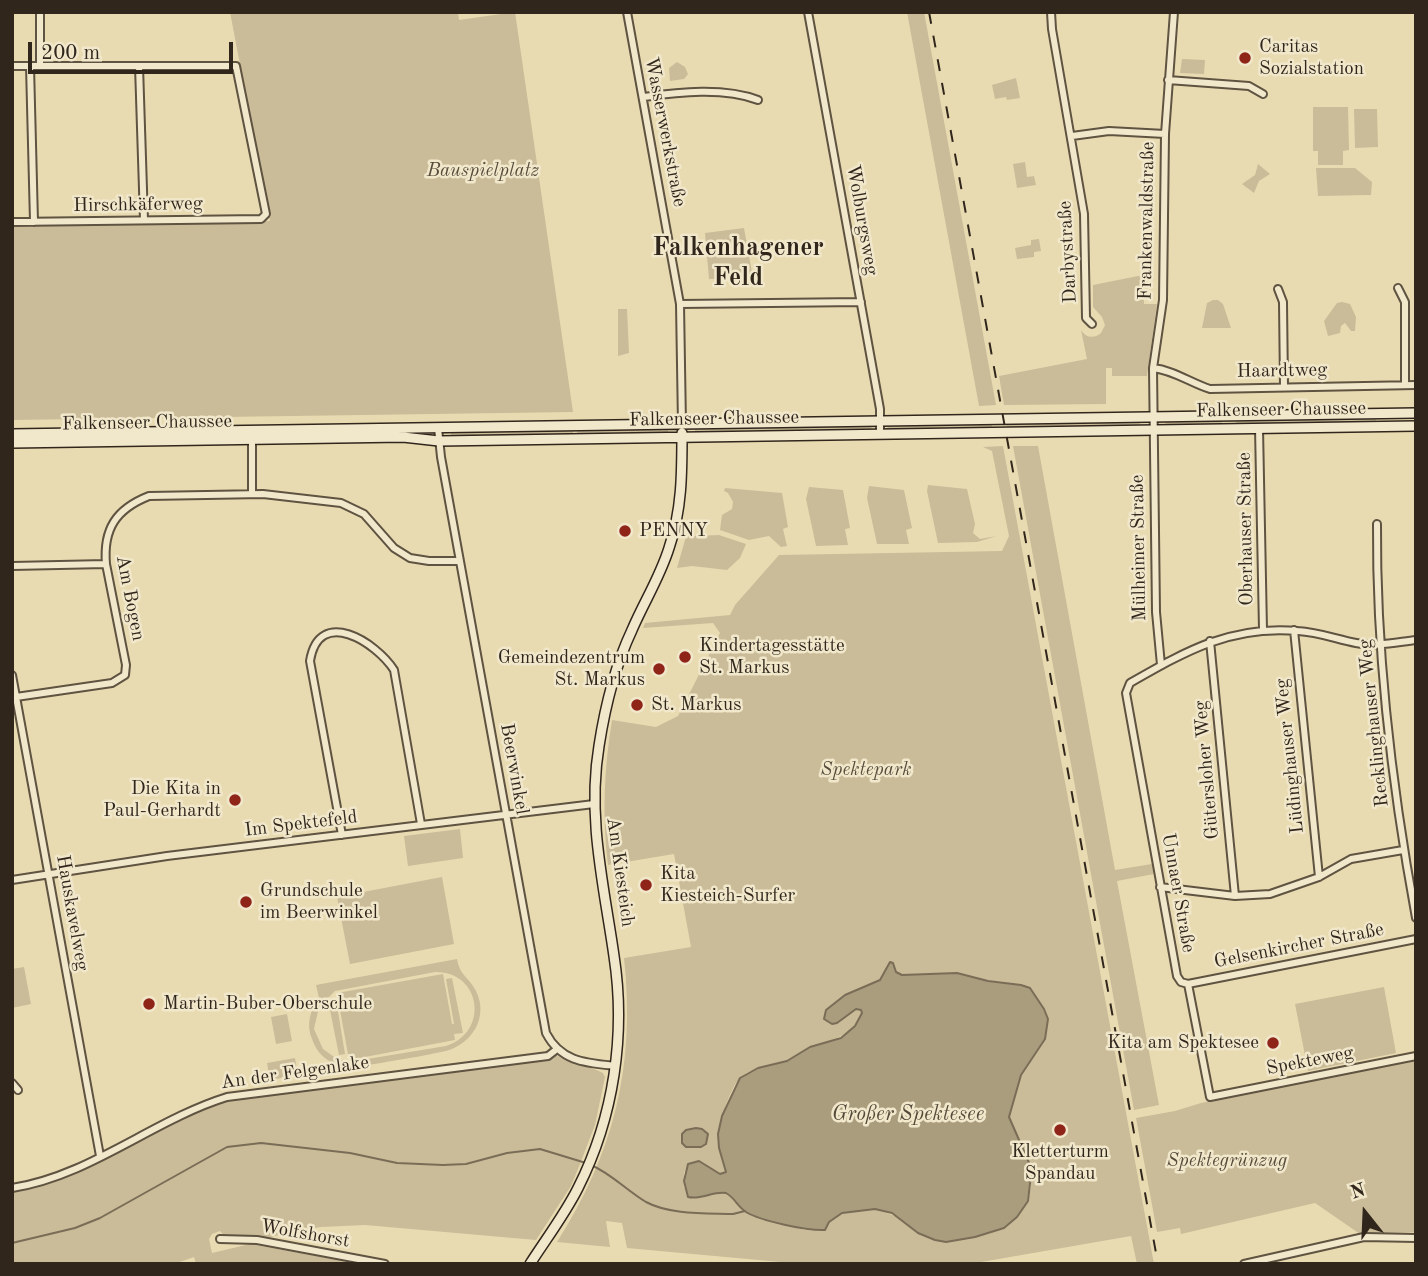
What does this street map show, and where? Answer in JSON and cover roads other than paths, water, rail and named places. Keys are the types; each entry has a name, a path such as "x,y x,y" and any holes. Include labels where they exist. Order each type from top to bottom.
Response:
{"main road":[{"name":"Falkenseer Chaussee","path":"12,443 438,428 1416,414"},
{"name":"Am Kiesteich","path":"530,1264 578,1189 603,1128 616,1066 618,989 595,838 594,804 598,747 612,686 632,630 663,565 678,516 682,483 682,425"},
{"name":"Falkenseer Chaussee","path":"12,435 403,437 439,441 1416,426"}],"street":[{"path":"40,12 40,66"},
{"name":"Wasserwerkstraße","path":"627,12 681,304 682,425"},
{"name":"Wolburgsweg","path":"808,12 861,302 880,434"},
{"name":"Darbystraße","path":"1051,12 1084,214 1086,318 1091,324"},
{"name":"Frankenwaldstraße","path":"1153,430 1153,368 1163,300 1165,134 1174,12"},
{"path":"12,66 139,66 144,220"},
{"path":"30,66 34,222"},
{"name":"Hirschkäferweg","path":"12,222 265,217 236,66 139,66"},
{"path":"1168,80 1249,86 1263,94"},
{"path":"644,97 719,93 743,94 758,100"},
{"path":"1072,136 1109,131 1165,134"},
{"path":"1398,288 1405,302 1405,385"},
{"path":"1278,289 1283,302 1284,387"},
{"path":"681,304 861,302"},
{"name":"Haardtweg","path":"1153,368 1166,369 1187,381 1210,389 1416,385"},
{"name":"Beerwinkel","path":"438,428 546,1033 557,1049"},
{"name":"Oberhauser Straße","path":"1259,428 1263,630"},
{"name":"Mülheimer Straße","path":"1153,430 1156,612 1161,665"},
{"path":"252,435 252,494"},
{"name":"Am Bogen","path":"16,698 112,683 125,675 127,664 106,565 105,548 113,522 123,510 149,496 252,494 341,503 364,514 394,548 410,558 460,561"},
{"name":"Recklinghauser Weg","path":"1377,524 1381,643 1389,743 1403,849 1416,918"},
{"path":"12,566 106,565"},
{"path":"1161,665 1210,641 1263,630 1325,634 1355,643 1416,640"},
{"name":"Lüdinghauser Weg","path":"1294,630 1319,877"},
{"path":"342,835 310,661 316,642 332,632 356,638 382,654 394,670 421,824"},
{"name":"Gütersloher Weg","path":"1210,641 1235,897"},
{"name":"Unnaer Straße","path":"1161,665 1130,682 1126,693 1177,976 1181,982 1188,984 1210,1097"},
{"name":"Hauskavelweg","path":"12,676 100,1156"},
{"name":"Im Spektefeld","path":"12,880 156,857 594,804"},
{"path":"1160,887 1235,897 1270,894 1319,877 1351,859 1403,849"},
{"name":"Gelsenkircher Straße","path":"1188,984 1416,939"},
{"path":"557,1049 568,1058 581,1063 616,1066"},
{"name":"An der Felgenlake","path":"12,1188 60,1176 198,1107 238,1094 545,1056 557,1049"},
{"name":"Spekteweg","path":"1210,1097 1416,1056"},
{"path":"12,1083 18,1090"},
{"path":"1244,1264 1364,1237 1416,1238"},
{"name":"Wolfshorst","path":"220,1239 257,1240 385,1264"}],"water":[{"name":"Großer Spektesee","path":"890,962 896,972 902,975 957,973 988,981 1021,985 1030,988 1044,1009 1048,1019 1045,1039 1021,1075 1009,1117 1030,1165 1031,1175 1028,1201 1017,1217 1004,1228 946,1242 918,1233 892,1213 875,1209 842,1213 829,1222 825,1230 817,1230 762,1219 743,1210 726,1193 688,1197 684,1181 688,1164 699,1161 720,1174 726,1172 718,1134 722,1116 740,1078 758,1068 787,1061 810,1047 841,1038 855,1026 861,1010 856,1009 832,1024 824,1019 826,1010 845,995 880,980"},
{"path":"696,1128 708,1134 706,1144 701,1147 686,1147 682,1143 682,1134 686,1130"}],"waterway":[{"path":"12,1243 75,1228 100,1218 227,1147 261,1143 350,1153 397,1163 443,1165 466,1164 507,1153 540,1149 586,1163"},
{"path":"591,1165 639,1198 666,1209 733,1214 745,1211"}],"railway":[{"path":"929,12 1158,1264"}],"place":[{"name":"Caritas Sozialstation","path":"1245,58"},
{"name":"PENNY","path":"625,531"},
{"name":"Kindertagesstätte St. Markus","path":"685,657"},
{"name":"Gemeindezentrum St. Markus","path":"659,669"},
{"name":"St. Markus","path":"637,705"},
{"name":"Die Kita in Paul-Gerhardt","path":"235,800"},
{"name":"Kita Kiesteich-Surfer","path":"646,885"},
{"name":"Grundschule im Beerwinkel","path":"246,902"},
{"name":"Martin-Buber-Oberschule","path":"149,1004"},
{"name":"Kita am Spektesee","path":"1273,1043"},
{"name":"Kletterturm Spandau","path":"1060,1130"}],"district":[{"name":"Falkenhagener Feld","path":"738,263"}],"park label":[{"name":"Bauspielplatz","path":"483,171"},
{"name":"Spektepark","path":"866,770"},
{"name":"Spektegrünzug","path":"1227,1161"}]}
